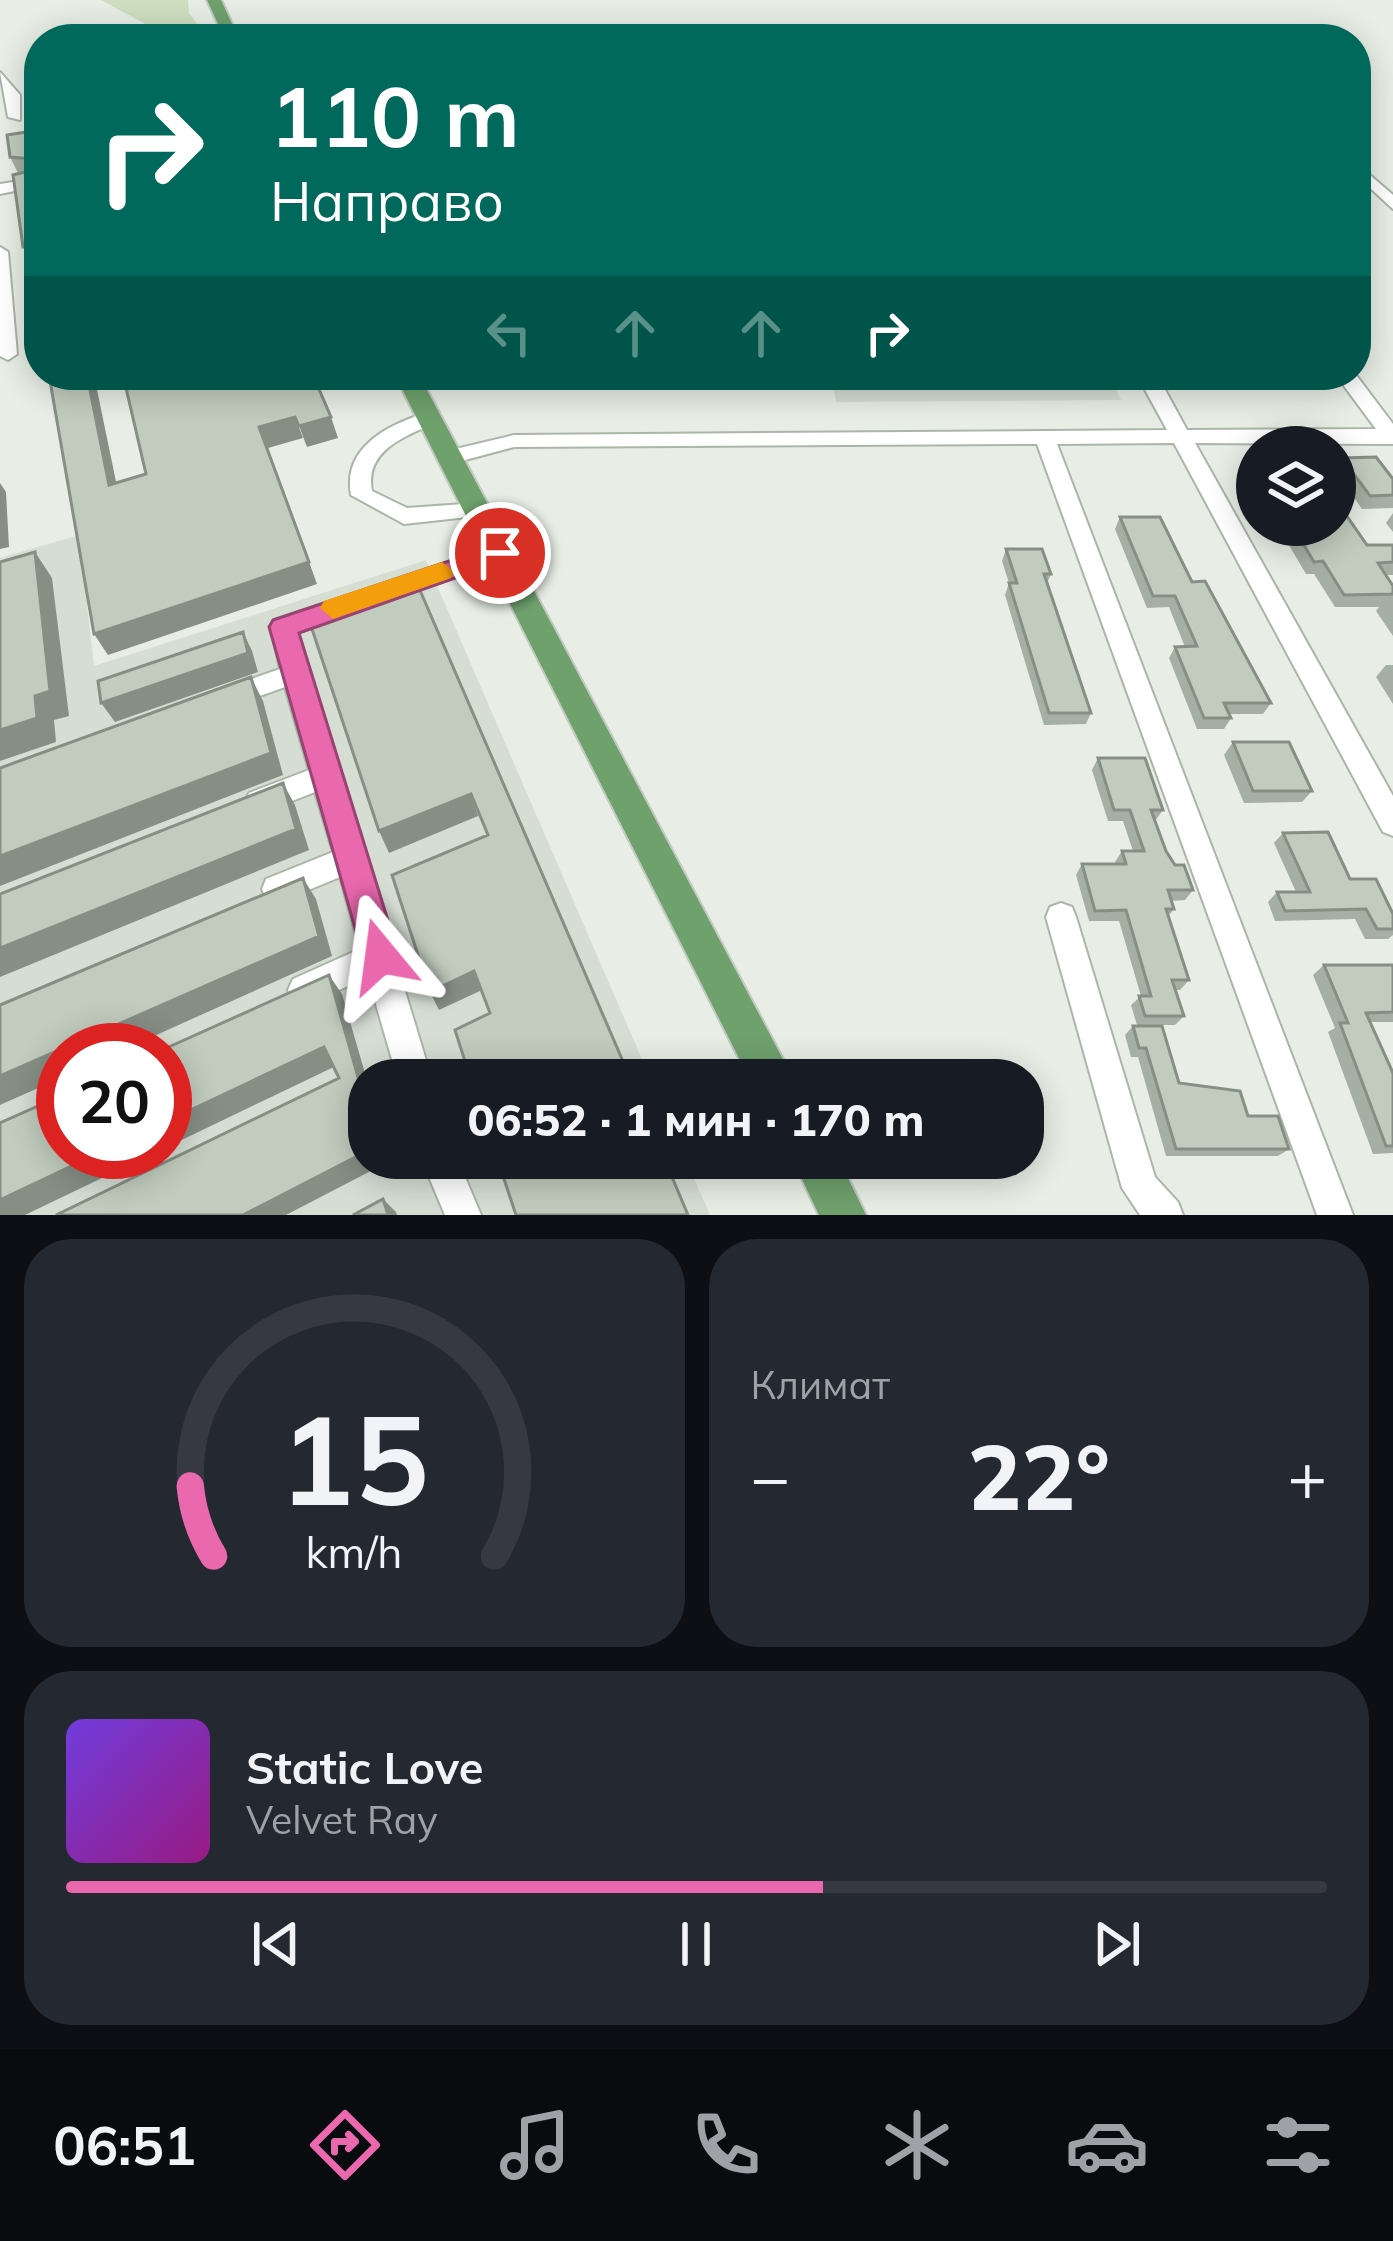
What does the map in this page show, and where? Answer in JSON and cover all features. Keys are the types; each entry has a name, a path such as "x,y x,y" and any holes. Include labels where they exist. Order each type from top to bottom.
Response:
{"main road":[{"path":"415,390 762,1059"},
{"path":"825,1179 843,1215"}],"street":[{"path":"0,76 13,95 14,118"},
{"path":"1371,182 1393,204"},
{"path":"0,251 8,355"},
{"path":"1156,390 1393,823"},
{"path":"1357,390 1392,436"},
{"path":"429,418 368,453 357,475 362,495 404,516 478,510"},
{"path":"450,457 514,441 1392,436"},
{"path":"1045,438 1335,1215"},
{"path":"409,1059 283,627 500,553"},
{"path":"203,706 294,674"},
{"path":"240,810 327,776"},
{"path":"242,904 352,858"},
{"path":"1060,917 1140,1188 1165,1215"},
{"path":"273,1004 381,956"},
{"path":"448,1179 463,1215"}],"shaded area":[{"path":"834,390 1116,390 1121,400 836,402"},
{"path":"79,535 94,666 426,560 642,1059 348,1059 348,1179 694,1179 710,1215 0,1215 0,558"}],"green space":[{"path":"101,0 188,0 189,13 197,24 145,24"}],"building":[{"path":"24,132 24,158 10,157 7,135"},
{"path":"24,172 23,247 13,175"},
{"path":"52,390 90,390 109,485 146,474 126,390 319,390 331,417 299,426 295,417 259,427 309,562 94,634"},
{"path":"1376,457 1393,479 1393,495 1370,496 1356,477 1356,458"},
{"path":"1120,517 1160,517 1192,582 1205,581 1271,703 1224,703 1231,718 1204,718 1175,647 1197,646 1175,596 1153,596"},
{"path":"1356,529 1367,545 1393,545 1393,562 1378,563 1393,594 1344,595 1323,561 1314,562 1304,546 1356,546"},
{"path":"1006,549 1042,549 1051,574 1044,574 1091,713 1049,713 1009,583 1017,583"},
{"path":"35,552 50,691 35,696 37,718 0,730 0,562"},
{"path":"416,581 622,1059 464,1059 455,1030 490,1013 474,971 430,992 392,875 488,835 471,794 379,831 308,617"},
{"path":"243,632 248,653 101,703 98,681"},
{"path":"251,677 271,753 0,856 0,768"},
{"path":"1233,742 1289,742 1312,791 1253,791"},
{"path":"1098,758 1145,758 1163,810 1151,810 1166,851 1175,865 1184,865 1193,890 1168,890 1174,909 1166,909 1189,980 1172,980 1184,1016 1145,1016 1139,996 1151,996 1126,910 1095,911 1082,864 1126,864 1122,851 1144,851 1130,810 1114,810"},
{"path":"283,783 296,829 0,948 0,894"},
{"path":"1328,832 1350,879 1376,879 1393,914 1393,929 1377,929 1366,909 1285,911 1277,892 1310,892 1283,833"},
{"path":"303,878 319,936 121,1023 36,1023 36,1060 0,1076 0,1005"},
{"path":"1324,965 1393,965 1393,1012 1366,1013 1393,1073 1393,1146 1386,1146 1340,1023 1348,1023"},
{"path":"329,975 353,1059 348,1059 348,1161 243,1215 56,1215 130,1179 192,1179 192,1149 339,1078 324,1047 192,1109 192,1037"},
{"path":"1133,1026 1162,1026 1179,1083 1240,1091 1248,1116 1278,1116 1289,1149 1176,1149 1146,1048 1139,1048"},
{"path":"36,1107 36,1179 44,1179 0,1200 0,1123"},
{"path":"504,1179 673,1179 688,1215 516,1215"},
{"path":"383,1199 388,1215 353,1215"}],"slow traffic":[{"path":"333,608 442,572"}],"route":[{"path":"381,956 283,627 500,553"}]}
